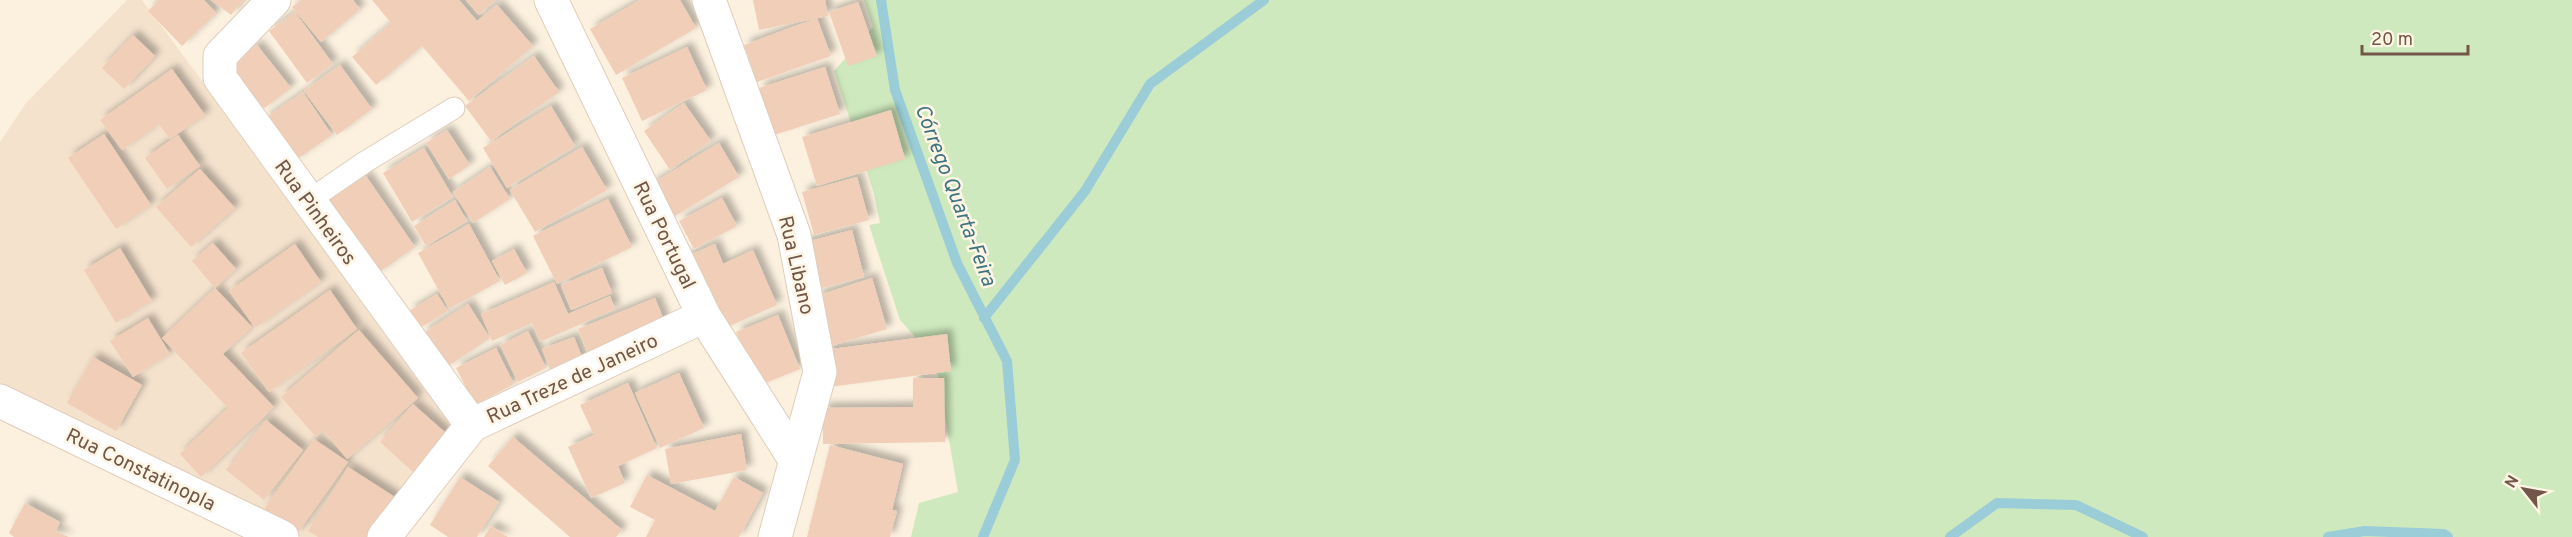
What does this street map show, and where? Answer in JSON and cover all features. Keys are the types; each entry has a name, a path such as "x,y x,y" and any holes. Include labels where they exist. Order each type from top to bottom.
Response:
{"street":[{"name":"Rua Pinheiros","path":"274,0 220,56 220,78 472,425"},
{"name":"Rua Portugal","path":"551,0 704,316 796,461"},
{"name":"Rua Libano","path":"709,0 794,235 820,372 775,537"},
{"name":"Rua Treze de Janeiro","path":"384,537 472,425 704,316"},
{"name":"Rua Constatinopla","path":"0,401 282,537"}],"lane":[{"path":"308,201 391,145 454,108"}],"shaded area":[{"path":"127,0 142,0 461,429 373,537 301,537 0,385 0,142 26,103"}],"green space":[{"path":"864,0 2572,0 2572,537 911,537 919,503 958,492 935,359 900,320 869,225 880,223 873,190 834,71 873,27"}],"building":[{"path":"159,0 204,0 216,13 182,46 148,11"},
{"path":"211,0 243,0 231,15"},
{"path":"301,0 353,0 360,9 321,42 292,7"},
{"path":"372,0 459,0 477,21 497,5 533,46 469,101 422,46 376,85 352,57 391,23"},
{"path":"466,0 496,0 479,15"},
{"path":"640,0 680,0 696,28 616,75 590,29"},
{"path":"753,0 825,0 828,16 759,30"},
{"path":"858,2 877,56 848,66 829,12"},
{"path":"295,12 333,64 307,83 269,31"},
{"path":"817,18 831,56 757,82 744,45"},
{"path":"133,35 155,56 124,89 102,68"},
{"path":"257,45 291,88 262,110 229,67"},
{"path":"687,47 707,90 642,121 622,78"},
{"path":"534,56 559,92 491,141 465,106"},
{"path":"340,65 372,109 337,135 304,91"},
{"path":"825,67 840,114 774,135 759,88"},
{"path":"172,69 205,115 170,139 159,124 122,150 100,120"},
{"path":"303,92 332,135 293,162 264,119"},
{"path":"684,103 711,141 670,170 644,131"},
{"path":"551,106 575,146 507,188 483,148"},
{"path":"891,110 905,159 817,186 802,137"},
{"path":"447,130 470,165 449,179 426,143"},
{"path":"104,134 151,205 116,229 68,158"},
{"path":"178,135 200,166 167,189 145,158"},
{"path":"719,143 739,177 670,219 650,185"},
{"path":"582,147 607,190 535,232 510,190"},
{"path":"424,148 453,197 412,222 383,173"},
{"path":"490,167 510,199 473,223 453,192"},
{"path":"200,169 235,208 191,247 156,207"},
{"path":"366,176 415,247 377,274 328,201"},
{"path":"857,177 869,220 814,235 802,192"},
{"path":"722,198 737,226 694,249 679,221"},
{"path":"608,199 632,247 557,284 533,236"},
{"path":"455,200 467,221 426,246 414,226"},
{"path":"469,224 500,281 449,309 418,253"},
{"path":"852,230 864,277 814,290 802,243"},
{"path":"213,243 236,269 215,288 192,261"},
{"path":"295,244 321,282 255,328 229,291"},
{"path":"715,244 723,264 753,250 777,305 716,332 683,258"},
{"path":"120,248 152,301 116,323 84,270"},
{"path":"514,249 527,273 505,285 492,261"},
{"path":"602,268 612,293 571,310 561,285"},
{"path":"872,278 887,329 831,346 816,296"},
{"path":"554,282 568,314 610,296 615,309 540,342 532,323 492,341 481,314"},
{"path":"215,288 252,327 223,354 274,407 201,477 180,454 228,408 162,338"},
{"path":"330,290 357,329 269,392 241,353"},
{"path":"437,294 448,311 420,328 409,311"},
{"path":"655,298 668,330 591,361 578,329"},
{"path":"468,304 490,338 444,369 422,334"},
{"path":"778,315 800,369 758,386 736,332"},
{"path":"148,318 170,354 133,377 110,341"},
{"path":"359,330 418,398 347,459 323,430 316,437 281,397"},
{"path":"528,331 546,368 518,382 500,345"},
{"path":"947,334 951,371 829,387 824,350"},
{"path":"574,337 584,362 552,375 542,349"},
{"path":"496,348 514,384 475,405 456,368"},
{"path":"93,357 142,385 116,431 67,403"},
{"path":"679,373 704,428 660,448 635,393"},
{"path":"913,378 944,378 945,442 823,444 823,408 913,407"},
{"path":"628,383 657,448 618,466 625,483 591,498 568,447 594,435 580,405"},
{"path":"413,404 448,435 414,473 380,442"},
{"path":"266,420 303,450 264,500 226,470"},
{"path":"741,434 747,470 671,484 665,449"},
{"path":"513,437 622,530 616,537 570,537 488,466"},
{"path":"314,439 348,462 297,534 263,511"},
{"path":"830,445 903,464 892,510 897,511 890,537 807,537"},
{"path":"348,467 401,501 378,537 318,537 308,531"},
{"path":"647,475 715,511 734,477 763,493 739,537 646,537 655,520 630,507"},
{"path":"460,477 499,502 477,537 448,537 430,525"},
{"path":"25,503 60,522 56,531 69,537 14,537 9,533"},
{"path":"491,526 508,537 484,537"}],"waterway":[{"name":"Córrego Quarta-Feira","path":"881,0 895,90 957,263 1007,361 1015,460 983,537"},
{"path":"984,318 1085,191 1150,84 1264,0"},
{"path":"1950,537 1997,503 2076,505 2143,537"},
{"path":"2328,537 2365,531 2444,534 2448,537"}]}
